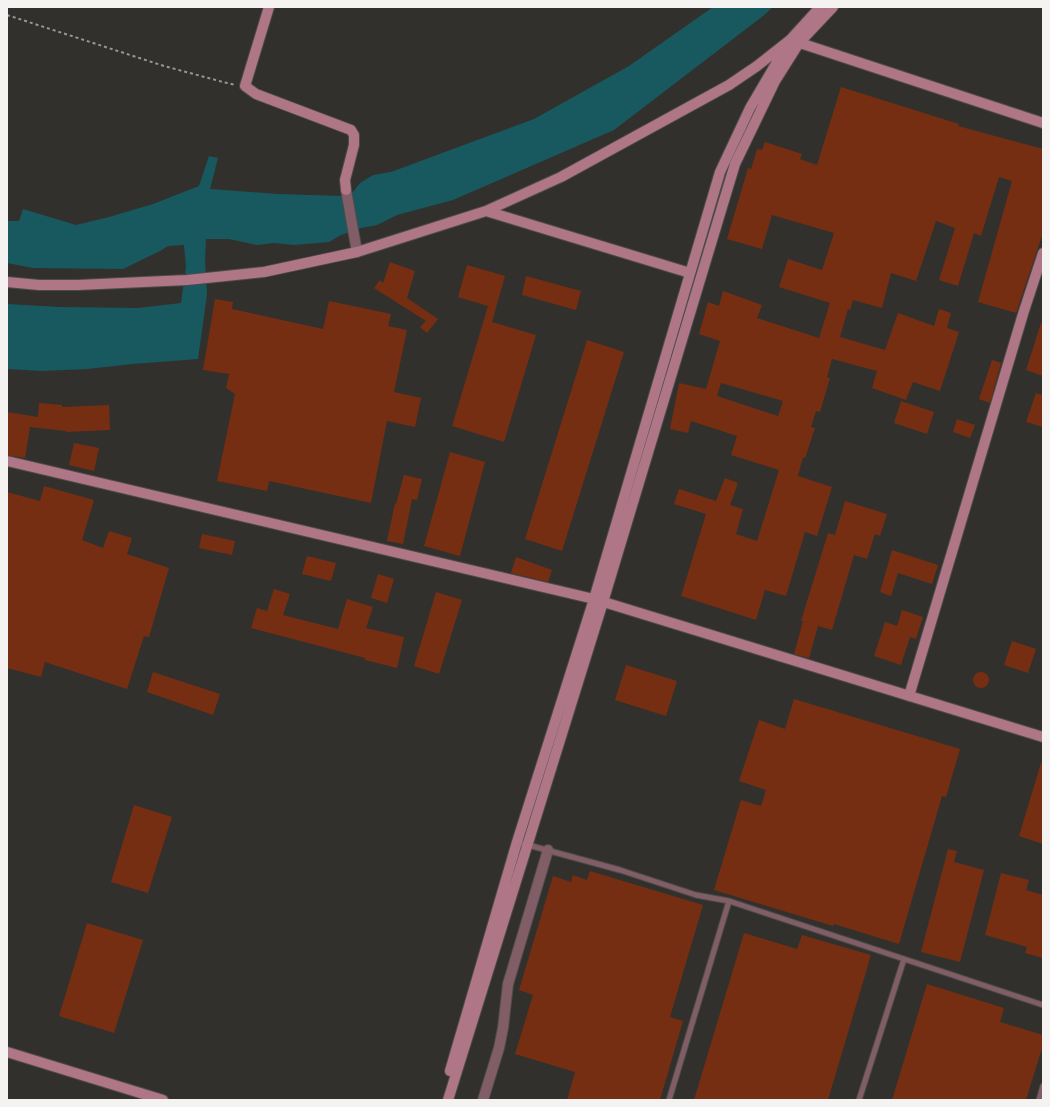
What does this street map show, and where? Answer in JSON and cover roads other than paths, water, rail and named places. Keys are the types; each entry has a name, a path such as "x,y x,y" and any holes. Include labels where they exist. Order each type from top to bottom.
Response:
{"street":[{"path":"269,7 245,86 256,94 351,130 354,135 354,145 345,180 357,252"},
{"path":"599,600 690,273 720,172 750,108 820,7"},
{"path":"7,282 78,286 187,280 264,272 357,252 486,211 561,177 729,85 795,41 833,7"},
{"path":"795,41 1043,122"},
{"path":"441,1100 735,164 795,41"},
{"path":"486,211 690,273"},
{"path":"909,696 1023,314 1043,253"},
{"path":"7,461 599,600 1043,737"},
{"path":"448,1100 522,843"},
{"path":"483,1100 499,1048 508,984 548,850"},
{"path":"7,1052 163,1100"}],"lane":[{"path":"522,843 620,870 696,895 729,901 1043,1005"},
{"path":"669,1100 729,901"},
{"path":"859,1100 904,959"},
{"path":"1039,1100 1043,1086"}],"water":[{"path":"713,7 773,7 614,130 453,200 397,215 377,225 361,228 341,235 329,242 294,245 274,243 257,245 229,239 206,239 205,260 207,294 198,359 87,369 42,371 7,369 7,304 60,307 138,308 181,303 186,267 184,245 168,246 123,269 33,268 7,263 7,221 19,221 23,209 76,225 109,217 153,204 199,186 209,156 218,158 210,189 278,194 342,196 353,192 360,183 373,175 391,172 534,119 629,66"}]}
